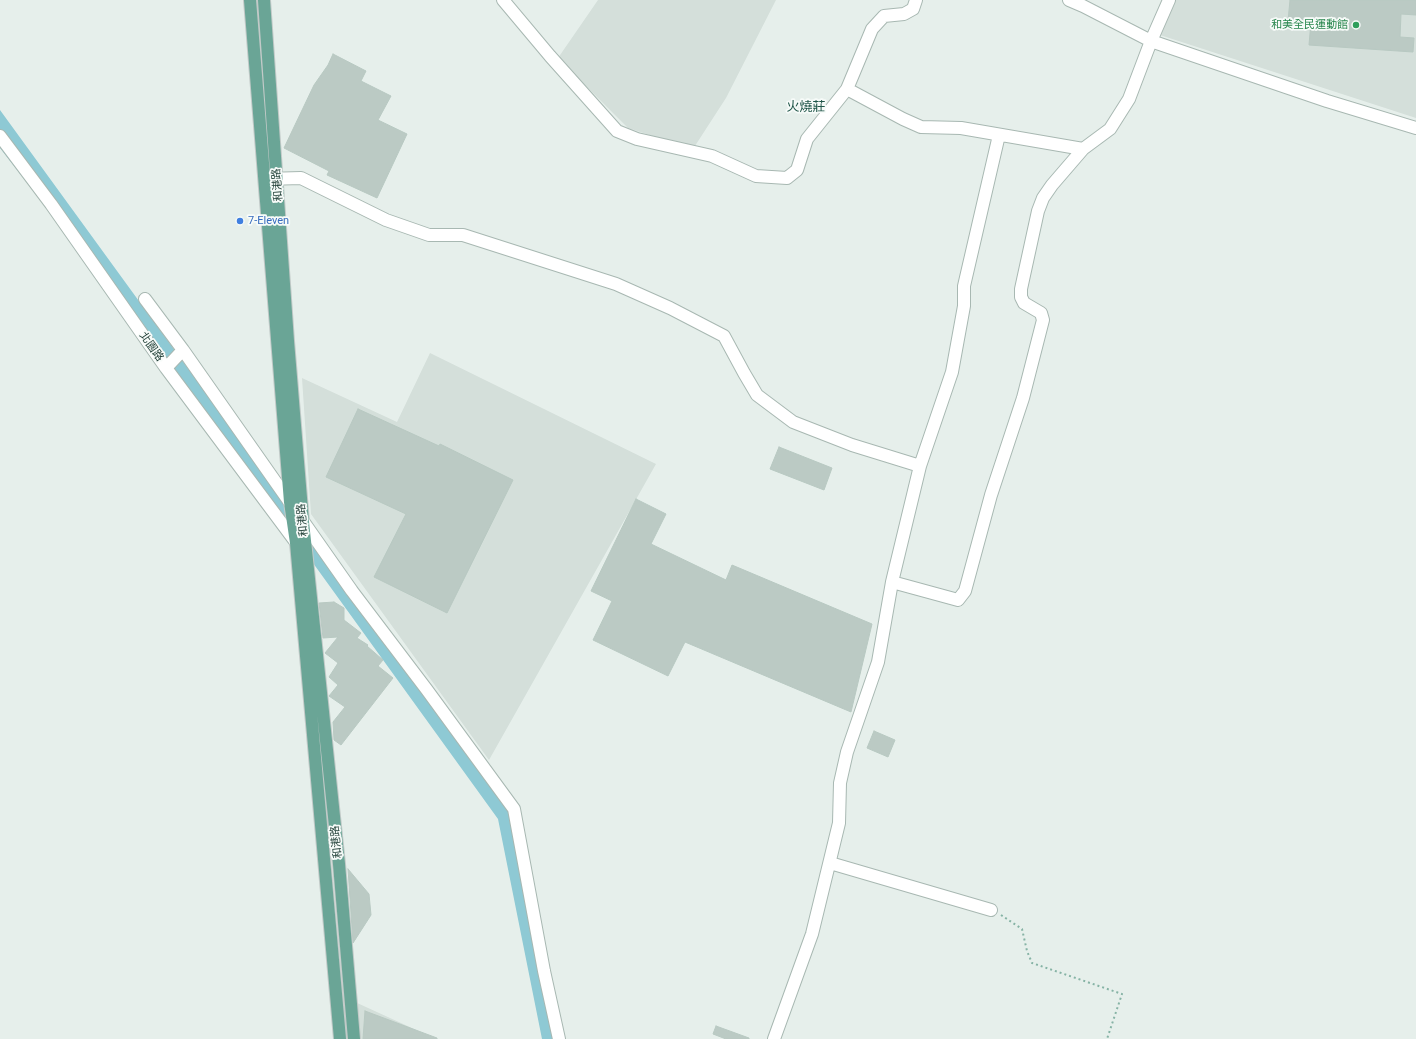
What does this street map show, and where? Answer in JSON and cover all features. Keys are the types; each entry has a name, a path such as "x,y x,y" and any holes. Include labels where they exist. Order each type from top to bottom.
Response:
{"main road":[{"name":"和港路","path":"250,0 265,179 281,313 298,521 339,864 354,1039"},
{"name":"和港路","path":"264,0 277,178 281,313 290,502"},
{"name":"和港路","path":"301,544 340,1039"}],"street":[{"path":"503,0 550,56 617,131 637,138 712,156 756,176 787,178 797,170 807,139 847,89 872,29 884,16 904,14 913,9 916,0"},
{"path":"1068,0 1083,6 1151,41 1327,101 1416,128"},
{"path":"892,582 958,600 965,591 991,496 1023,398 1043,320 1041,313 1024,303 1021,297 1021,289 1038,211 1043,198 1052,185 1083,149 1110,129 1130,99 1151,41 1169,0"},
{"path":"847,89 921,127 961,128 1083,149"},
{"path":"774,1039 812,934 830,863 839,823 840,783 847,752 878,662 892,582 920,466 952,372 964,306 964,286 999,135"},
{"name":"北園路","path":"0,136 51,204 166,368 301,544"},
{"path":"265,179 301,178 386,220 429,235 463,235 623,287 670,308 724,336 757,394 793,422 852,445 920,466"},
{"path":"146,299 290,502 298,521 427,690 514,809 559,1039"},
{"path":"166,368 183,350"},
{"path":"830,863 991,910"}],"path":[{"path":"991,910 1022,929 1027,951 1032,963 1122,994 1106,1039"}],"shaded area":[{"path":"598,0 776,0 726,98 693,149 628,128 558,58"},
{"path":"1176,0 1416,0 1416,118 1160,35"},
{"path":"430,353 656,464 489,760 311,514 302,378 397,422"},
{"path":"355,1002 436,1039 359,1039"}],"water":[{"path":"0,110 509,810 554,1039 542,1039 498,819 193,397 0,148"}],"building":[{"name":"和美全民運動館","path":"1290,0 1416,0 1416,15 1401,14 1400,37 1414,38 1413,52 1309,45 1311,22 1288,21"},
{"path":"333,54 366,71 361,81 391,96 378,120 407,134 377,198 327,175 329,171 284,148 314,85 328,65"},
{"path":"358,409 439,446 440,444 513,480 447,613 374,577 406,514 326,477"},
{"path":"779,447 832,468 824,490 770,469"},
{"path":"636,499 666,514 651,544 726,580 732,565 872,624 851,712 685,642 668,676 593,640 612,601 591,591"},
{"path":"334,602 344,608 344,620 361,633 357,638 368,645 367,646 383,660 378,666 393,678 341,745 334,740 333,722 345,707 329,696 338,685 329,677 338,663 325,653 338,637 323,638 319,603"},
{"path":"874,731 895,740 888,757 867,748"},
{"path":"348,869 369,894 371,915 353,943"},
{"path":"365,1011 437,1038 437,1039 363,1039"},
{"path":"716,1026 749,1039 726,1039 713,1034"}],"place":[{"name":"和美全民運動館","path":"1356,25"},
{"name":"7-Eleven","path":"240,221"}],"district":[{"name":"火燒莊","path":"806,108"}]}
